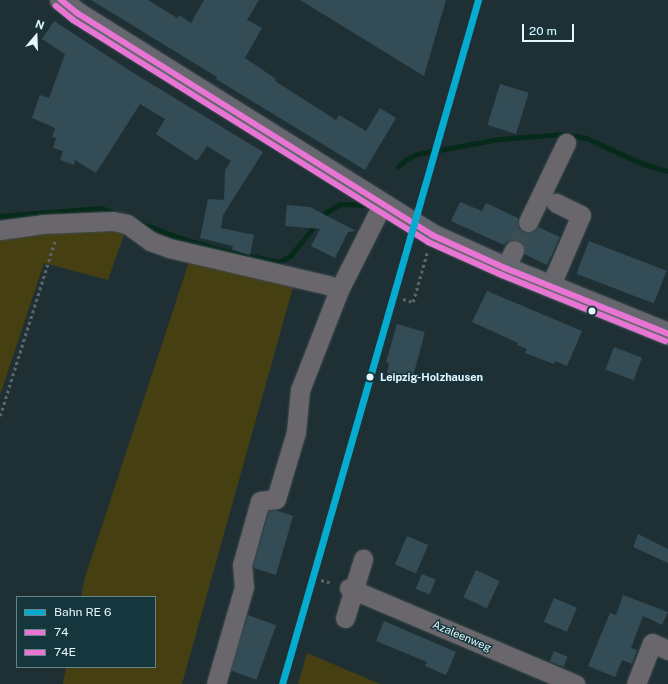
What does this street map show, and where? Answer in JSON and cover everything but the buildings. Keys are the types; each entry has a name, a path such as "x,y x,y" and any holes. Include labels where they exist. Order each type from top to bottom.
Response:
{"main road":[{"path":"61,0 77,13 432,235 510,259 550,287 668,334"}],"street":[{"path":"528,222 566,142"},
{"path":"216,684 244,587 242,564 260,501 276,499 296,432 300,390 339,290 383,203"},
{"path":"550,287 581,215 556,203"},
{"path":"0,230 61,223 113,221 127,224 150,241 170,248 328,285 339,290"},
{"path":"345,618 352,589 363,559"},
{"name":"Azaleenweg","path":"352,589 575,684"},
{"path":"636,684 652,643 668,650"}],"path":[{"path":"0,416 61,223"},
{"path":"403,300 413,302 432,235"}],"shaded area":[{"path":"97,225 125,232 108,280 44,263 0,395 0,229"},
{"path":"190,259 293,287 182,684 63,684 66,668 156,668 156,596 81,596 85,577"},
{"path":"307,653 380,684 298,684"}],"waterway":[{"path":"398,167 405,160 417,154 499,139 564,134 586,138 643,164 668,171"},
{"path":"138,222 174,236 218,249 279,262 290,256 325,213 340,204 364,205"},
{"path":"0,216 101,208 115,213"}],"tunnel":[{"path":"514,250 528,222"}],"transit line":[{"name":"74","path":"61,0 77,13 432,235 505,268 668,334"},
{"path":"282,684 478,0"},
{"name":"74E","path":"56,6 73,20 428,242 502,275 665,341"}],"place":[{"name":"Leipzig-Holzhausen","path":"370,377"}]}
